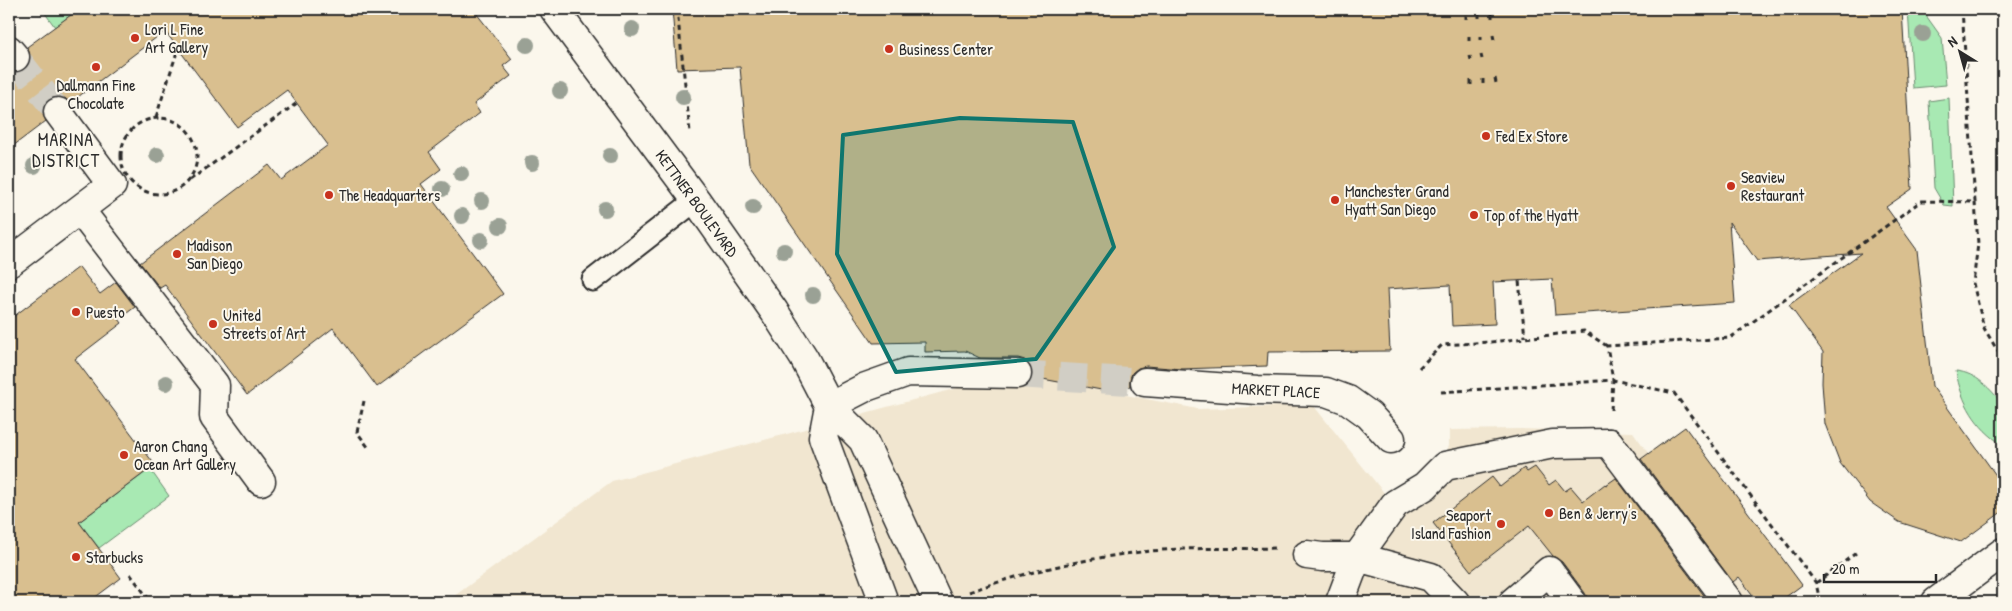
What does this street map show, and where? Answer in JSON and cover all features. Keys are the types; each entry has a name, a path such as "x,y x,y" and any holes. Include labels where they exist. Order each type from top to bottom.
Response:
{"street":[{"name":"KETTNER BOULEVARD","path":"554,9 696,200 774,311 804,358 829,406 862,440 950,598"},
{"path":"9,264 112,185 58,112"},
{"path":"80,210 215,384 214,417 261,481"},
{"path":"884,602 824,436 829,406 866,387 908,372 1018,374"},
{"name":"MARKET PLACE","path":"1145,382 1258,390 1326,392 1348,400 1369,415 1391,439"},
{"path":"1340,602 1357,557 1395,504 1424,486 1445,466 1553,444 1609,444 1729,602"},
{"path":"1936,602 2003,552"},
{"path":"1307,555 1357,557 1431,577 1455,602"},
{"path":"1513,602 1549,571 1572,602"}],"lane":[{"path":"593,280 696,200"}],"path":[{"path":"677,9 690,133"},
{"path":"1962,9 1978,244 1973,283 1984,328 2003,357"},
{"path":"156,117 178,49"},
{"path":"188,182 195,171 198,158 196,145 191,133 181,124 170,118 156,117 144,120 133,128 125,138 121,151 122,164 126,175 142,190 154,193 171,192 188,182 297,103"},
{"path":"1419,368 1442,346 1584,331 1607,346 1730,338 1921,201 1975,202"},
{"path":"1518,281 1525,337"},
{"path":"1607,346 1613,380 1609,444"},
{"path":"1441,392 1613,380 1674,393 1816,583 1820,602"},
{"path":"364,401 357,432 368,447"},
{"path":"950,598 1022,576 1127,553 1182,549 1275,548"},
{"path":"1816,583 1856,553"},
{"path":"130,574 151,602"}],"highlighted area":[{"path":"960,118 1073,122 1114,247 1036,359 896,372 837,254 843,135"}],"shaded area":[{"path":"1013,373 1198,409 1313,405 1389,499 1443,459 1449,446 1449,430 1518,429 1633,432 1756,602 446,602 612,481"}],"green space":[{"path":"42,9 79,9 55,27"},
{"path":"1908,9 1927,9 1927,17 1942,38 1946,85 1913,88"},
{"path":"1949,98 1953,206 1944,205 1934,188 1929,101"},
{"path":"1956,371 1964,372 1977,378 2003,404 2003,445 1985,431 1971,413 1958,382"},
{"path":"150,469 169,496 99,548 79,522"}],"building":[{"name":"The Headquarters","path":"79,9 473,9 512,59 503,66 511,76 474,104 480,113 429,152 441,169 421,184 503,294 377,387 333,328 247,395 165,285 160,288 140,263 269,165 281,180 328,145 287,90 237,127 165,31 70,103 65,98 57,96 48,100 42,113 46,121 9,149 9,71 17,72 26,68 30,62 27,47"},
{"name":"Manchester Grand Hyatt San Diego","path":"672,9 1902,9 1912,189 1886,207 1917,250 1932,386 2003,485 2003,511 1961,542 1899,522 1870,502 1840,463 1825,424 1822,383 1823,352 1789,305 1861,253 1757,261 1729,222 1735,303 1555,315 1552,279 1493,282 1495,324 1452,326 1450,285 1387,289 1390,351 1268,352 1267,366 1182,369 1146,366 1138,368 1132,373 1130,386 1112,392 1032,377 1030,366 1025,360 1018,358 980,358 965,351 925,352 925,342 873,343 749,164 740,67 677,69"},
{"path":"79,267 100,294 116,282 135,307 119,319 122,323 75,359 155,465 79,522 121,578 89,602 9,602 9,320"},
{"path":"1685,427 1802,585 1779,602 1758,602 1739,577 1733,582 1641,459"},
{"path":"1535,467 1549,485 1556,480 1565,491 1571,487 1583,501 1616,478 1709,602 1589,602 1585,593 1562,562 1553,556 1529,526 1471,571 1433,523 1492,477 1500,487 1524,468 1527,472"}],"tunnel":[{"path":"15,57 58,112"},
{"path":"1017,374 1145,382"}],"place":[{"name":"Lori L Fine Art Gallery","path":"135,38"},
{"name":"Business Center","path":"889,49"},
{"name":"Dallmann Fine Chocolate","path":"96,67"},
{"name":"Fed Ex Store","path":"1486,136"},
{"name":"Seaview Restaurant","path":"1731,186"},
{"name":"The Headquarters","path":"329,195"},
{"name":"Manchester Grand Hyatt San Diego","path":"1335,200"},
{"name":"Top of the Hyatt","path":"1474,215"},
{"name":"Madison San Diego","path":"177,254"},
{"name":"Puesto","path":"76,312"},
{"name":"United Streets of Art","path":"213,324"},
{"name":"Aaron Chang Ocean Art Gallery","path":"124,455"},
{"name":"Ben & Jerry's","path":"1549,513"},
{"name":"Seaport Island Fashion","path":"1501,524"},
{"name":"Starbucks","path":"76,557"}],"district":[{"name":"MARINA DISTRICT","path":"66,149"}]}
